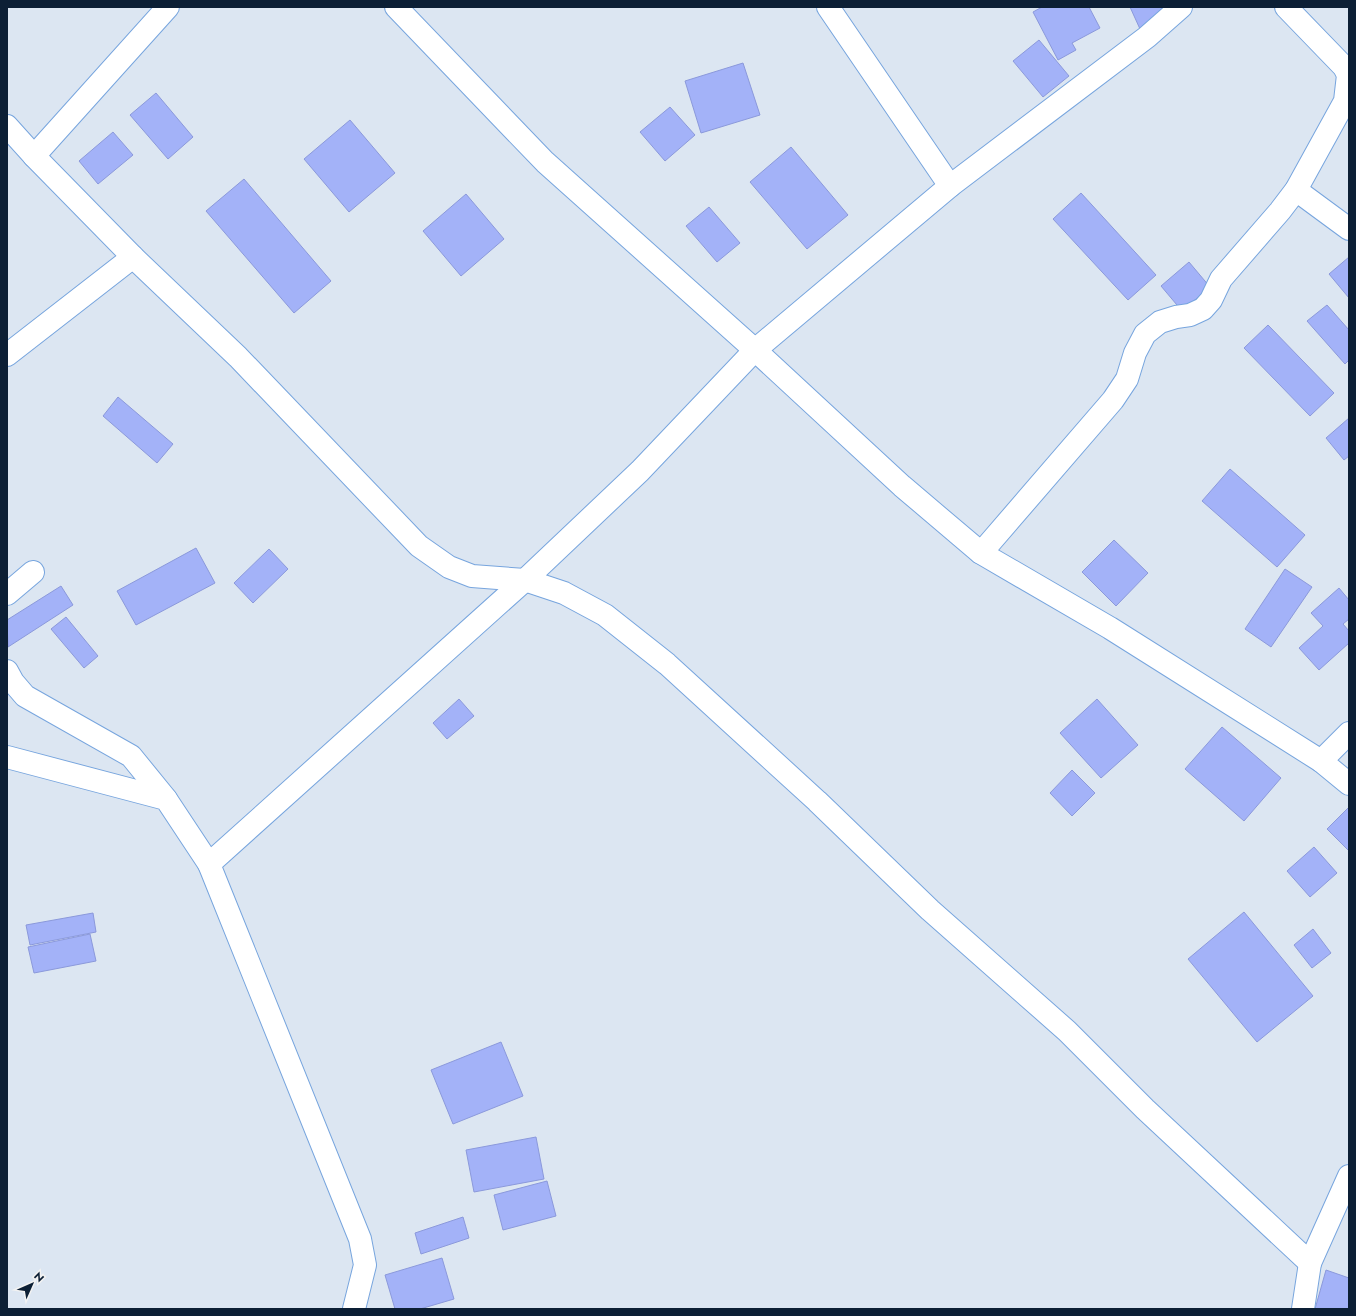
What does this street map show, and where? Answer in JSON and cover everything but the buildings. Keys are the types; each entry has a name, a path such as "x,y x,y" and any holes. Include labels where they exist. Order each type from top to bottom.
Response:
{"street":[{"path":"34,156 168,7"},
{"path":"396,7 545,162 755,350 902,486 981,553 1110,628 1321,762 1349,784"},
{"path":"828,7 950,186"},
{"path":"209,864 525,580 640,471 755,350 950,186 1147,37 1181,7"},
{"path":"981,553 1113,400 1127,379 1135,354 1145,334 1160,322 1176,317 1190,315 1203,309 1211,300 1221,279 1280,212 1296,190 1345,101 1348,76 1344,67 1286,7"},
{"path":"7,126 34,156 133,257 238,357 419,546 449,567 472,576 525,580 564,593 604,615 667,664 818,801 930,910 1067,1031 1145,1109 1310,1263"},
{"path":"1296,190 1349,229"},
{"path":"7,355 133,257"},
{"path":"7,594 33,572"},
{"path":"7,671 13,682 25,696 131,756 166,799 209,864 360,1239 365,1265 354,1309"},
{"path":"1321,762 1349,733"},
{"path":"7,757 166,799"},
{"path":"1303,1309 1310,1263 1349,1176"}]}
